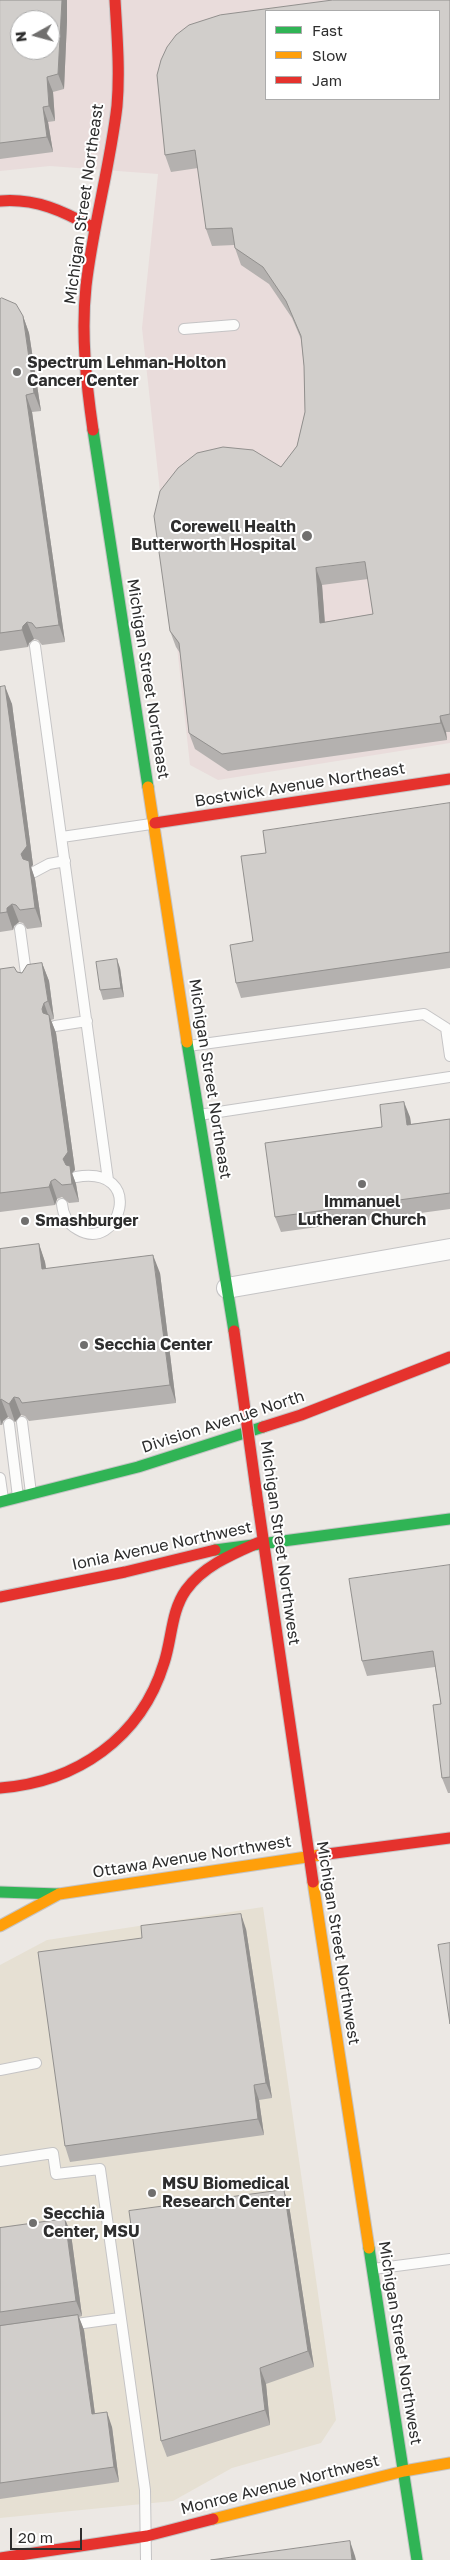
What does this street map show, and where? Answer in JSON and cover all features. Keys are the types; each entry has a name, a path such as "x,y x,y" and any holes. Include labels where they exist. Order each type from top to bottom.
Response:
{"main road":[{"name":"Michigan Street Northeast","path":"115,0 119,75 114,123 94,228 84,316 92,422 155,823 198,1115 234,1331"},
{"path":"0,201 18,199 52,206 94,228"},
{"name":"Bostwick Avenue Northeast","path":"155,823 450,779"},
{"name":"Michigan Street Northwest","path":"234,1331 262,1541 417,2560"},
{"name":"Division Avenue North","path":"2,1502 138,1467 301,1415 450,1357"},
{"name":"Ionia Avenue Northwest","path":"0,1597 125,1572 218,1549 262,1541 308,1538 450,1519"},
{"path":"0,1788 37,1783 61,1776 85,1765 115,1740 138,1716 152,1693 163,1669 184,1592 202,1572 221,1560 262,1541"},
{"name":"Ottawa Avenue Northwest","path":"59,1894 309,1856 450,1838"},
{"path":"0,1892 59,1894"},
{"path":"0,1926 59,1894"},
{"name":"Monroe Avenue Northwest","path":"0,2558 147,2536 404,2471 450,2464"}],"street":[{"path":"227,1288 450,1249"}],"lane":[{"path":"184,329 234,325"},
{"path":"35,646 108,1180"},
{"path":"62,836 155,823"},
{"path":"34,872 49,864 65,861"},
{"path":"20,930 27,984"},
{"path":"188,1046 424,1014 446,1028 450,1056"},
{"path":"55,1026 87,1021"},
{"path":"198,1115 450,1077"},
{"path":"62,1204 67,1220 81,1232 100,1232 109,1228 120,1212 119,1194 108,1180 98,1175 76,1177"},
{"path":"22,1422 31,1494"},
{"path":"9,1424 18,1498"},
{"path":"0,1478 2,1502"},
{"path":"0,2070 36,2063"},
{"path":"0,2161 53,2153 56,2174 100,2169 145,2490 146,2560"},
{"path":"372,2269 450,2259"},
{"path":"55,2327 120,2318"}],"shaded area":[{"name":"Corewell Health Butterworth Hospital","path":"0,0 450,0 450,743 218,780 190,765 142,328 158,174 50,166 0,171"},
{"name":"MSU Biomedical Research Center","path":"263,1907 336,2420 321,2443 232,2468 173,2501 0,2518 0,1965 47,1940"}],"building":[{"path":"0,0 62,0 60,37 60,10 10,10 10,60 59,60 58,74 47,77 49,106 43,107 47,137 0,143"},
{"name":"Corewell Health Butterworth Hospital","path":"333,0 450,0 450,714 440,716 441,723 222,754 189,733 179,643 170,631 154,516 160,491 178,468 197,453 223,447 253,450 281,467 297,446 305,412 301,336 286,301 263,267 235,248 232,228 206,229 195,150 165,155 157,75 167,47 176,35 189,25 220,15","holes":["365,562 373,614 320,623 316,568"]},
{"path":"2,298 16,304 23,316 34,393 26,395 59,625 36,628 32,623 27,622 22,630 0,633 0,299"},
{"path":"5,686 27,846 21,854 23,859 29,861 35,908 20,910 16,905 12,904 7,908 7,912 0,913 0,687"},
{"path":"450,803 450,952 236,983 230,945 253,941 241,856 266,853 263,831"},
{"path":"117,959 121,988 100,990 96,962"},
{"path":"42,963 48,1001 44,1003 42,1009 43,1013 49,1015 68,1152 63,1159 66,1165 70,1166 72,1184 62,1185 55,1179 51,1181 49,1187 0,1193 0,969 14,967 17,972 22,973 27,965"},
{"name":"Immanuel Lutheran Church","path":"404,1102 407,1125 450,1119 450,1193 275,1217 265,1143 382,1127 380,1105"},
{"name":"Secchia Center","path":"39,1244 42,1269 153,1255 170,1385 22,1403 19,1398 14,1397 9,1404 0,1400 0,1249"},
{"path":"450,1565 450,1777 442,1778 433,1705 441,1704 433,1651 362,1661 349,1579"},
{"path":"241,1914 266,2083 254,2085 258,2119 65,2146 38,1952 142,1938 141,1926"},
{"path":"450,1943 450,2024 438,1945"},
{"name":"MSU Biomedical Research Center","path":"284,2190 308,2351 260,2368 265,2410 161,2441 129,2211"},
{"path":"65,2219 76,2301 0,2312 0,2228"},
{"path":"78,2315 92,2414 107,2412 114,2467 0,2483 0,2326"},
{"path":"350,2541 352,2560 211,2560"}],"traffic: fast":[{"path":"93,430 148,787"},
{"path":"187,1042 234,1331"},
{"path":"0,1502 138,1467 263,1427"},
{"path":"215,1550 450,1519"},
{"path":"0,1892 58,1894"},
{"path":"369,2248 417,2560"}],"traffic: slow":[{"path":"148,787 187,1042"},
{"path":"59,1894 320,1855"},
{"path":"313,1882 369,2248"},
{"path":"0,1926 59,1894"},
{"path":"213,2519 404,2471 450,2463"}],"traffic: jam":[{"path":"93,430 88,394 84,322 89,263 117,106 118,67 115,0"},
{"path":"0,201 26,202 49,207 94,228"},
{"path":"155,823 450,779"},
{"path":"234,1331 258,1504"},
{"path":"263,1427 301,1415 450,1357"},
{"path":"258,1504 313,1882"},
{"path":"0,1788 28,1784 80,1766 122,1734 140,1713 154,1690 167,1654 177,1607 186,1590 193,1581 211,1567 231,1555 262,1541"},
{"path":"0,1597 125,1572 215,1550"},
{"path":"320,1855 450,1838"},
{"path":"0,2558 147,2536 213,2519"}],"place":[{"name":"Spectrum Lehman-Holton Cancer Center","path":"17,372"},
{"name":"Corewell Health Butterworth Hospital","path":"307,536"},
{"name":"Immanuel Lutheran Church","path":"362,1184"},
{"name":"Smashburger","path":"25,1221"},
{"name":"Secchia Center","path":"84,1345"},
{"name":"MSU Biomedical Research Center","path":"152,2193"},
{"name":"Secchia Center, MSU","path":"33,2223"}]}
